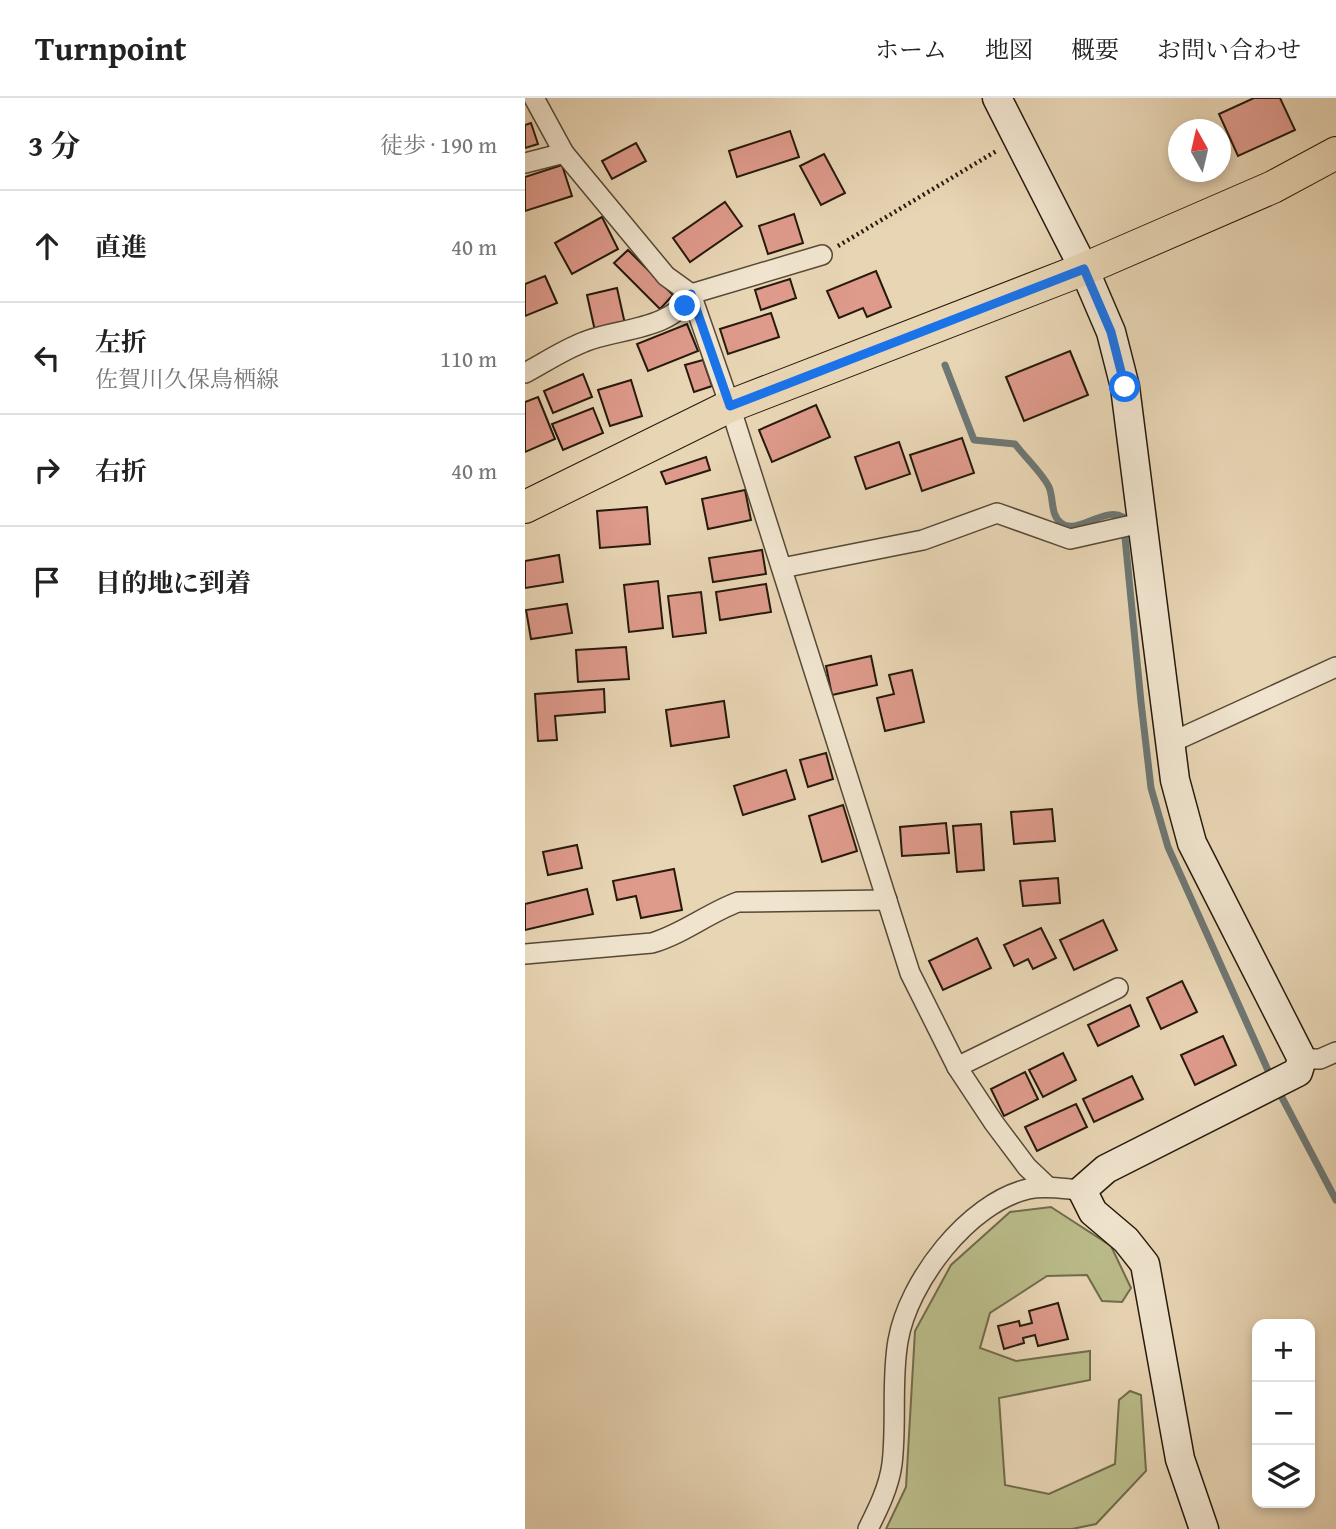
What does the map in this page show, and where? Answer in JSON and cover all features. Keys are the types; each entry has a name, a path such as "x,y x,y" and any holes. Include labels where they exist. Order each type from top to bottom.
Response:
{"main road":[{"path":"525,507 730,406 1084,269 1273,187 1336,153"}],"street":[{"path":"534,98 564,153 666,276 691,294 730,406 910,973 957,1067 993,1123 1027,1167 1048,1187"},
{"path":"997,98 1084,269 1111,332 1125,387 1129,526 1175,780 1192,843 1284,1075"},
{"path":"525,163 564,153"},
{"path":"525,373 585,341 642,328 685,306 691,294 822,255"},
{"path":"782,568 923,540 997,513 1070,539 1129,526"},
{"path":"1170,743 1336,667"},
{"path":"525,954 652,943 669,938 717,909 739,902 887,900"},
{"path":"957,1067 1118,988"},
{"path":"868,1529 881,1503 892,1465 898,1342 906,1310 927,1270 963,1228 1002,1198 1029,1189 1048,1187 1082,1190 1106,1169 1284,1075 1336,1052"},
{"path":"1082,1190 1093,1212 1126,1240 1145,1264 1180,1459 1204,1529"}],"path":[{"path":"822,255 1017,138"}],"green space":[{"path":"1051,1207 1111,1246 1131,1288 1122,1302 1102,1301 1087,1275 1047,1276 990,1313 980,1348 1016,1361 1090,1351 1090,1380 999,1398 1005,1485 1049,1494 1115,1464 1119,1400 1130,1391 1141,1395 1146,1471 1096,1524 1072,1529 886,1529 906,1487 915,1331 951,1265 1010,1212"}],"building":[{"path":"1254,98 1280,98 1295,130 1238,156 1231,141 1231,119 1221,119 1219,114"},
{"path":"531,123 538,144 525,148 525,125"},
{"path":"790,131 799,157 737,177 729,151"},
{"path":"636,143 646,161 612,179 602,161"},
{"path":"824,154 845,193 821,205 800,166"},
{"path":"562,165 572,196 525,211 525,177"},
{"path":"725,202 742,226 690,262 673,238"},
{"path":"794,214 803,243 768,254 759,226"},
{"path":"602,217 618,249 572,274 555,243"},
{"path":"628,250 673,295 660,309 614,263"},
{"path":"876,271 891,307 867,317 863,308 839,318 827,291"},
{"path":"545,276 557,303 525,316 525,284"},
{"path":"790,279 796,298 761,310 755,290"},
{"path":"617,288 625,324 595,331 587,295"},
{"path":"771,313 779,337 728,354 720,329"},
{"path":"687,324 698,351 648,371 637,344"},
{"path":"1070,351 1088,395 1024,421 1006,377"},
{"path":"703,360 712,386 694,392 685,365"},
{"path":"583,374 592,397 553,413 544,391"},
{"path":"631,380 642,416 610,426 598,390"},
{"path":"538,397 555,439 525,452 525,402"},
{"path":"816,405 830,437 772,462 759,430"},
{"path":"593,408 603,433 563,450 552,424"},
{"path":"962,438 974,473 922,491 910,455"},
{"path":"899,442 910,474 866,489 855,457"},
{"path":"706,457 710,470 666,484 661,472"},
{"path":"745,490 751,520 708,529 702,499"},
{"path":"647,507 650,544 600,548 597,511"},
{"path":"762,550 766,574 713,582 709,558"},
{"path":"559,555 563,582 525,588 525,561"},
{"path":"658,581 663,628 629,632 624,585"},
{"path":"766,584 771,612 720,620 716,592"},
{"path":"701,592 706,633 673,637 668,596"},
{"path":"567,604 572,633 531,639 526,610"},
{"path":"626,647 629,679 578,682 576,650"},
{"path":"871,656 877,685 832,695 826,666"},
{"path":"912,670 924,722 885,731 877,698 894,694 889,675"},
{"path":"604,689 605,712 555,716 557,740 538,741 535,694"},
{"path":"724,701 729,737 671,746 666,710"},
{"path":"826,753 833,779 808,787 800,760"},
{"path":"786,770 795,799 743,815 734,786"},
{"path":"843,805 857,851 822,862 809,816"},
{"path":"1052,809 1055,841 1014,844 1011,812"},
{"path":"946,823 949,853 902,856 900,827"},
{"path":"981,824 984,870 957,872 953,826"},
{"path":"577,845 582,868 548,875 543,852"},
{"path":"674,869 682,910 641,918 636,896 617,900 613,881"},
{"path":"1058,878 1060,903 1023,906 1020,881"},
{"path":"587,889 593,914 525,930 525,904"},
{"path":"1103,920 1117,950 1074,970 1060,940"},
{"path":"1041,928 1056,958 1033,969 1028,959 1014,966 1004,945"},
{"path":"977,938 991,968 943,990 929,961"},
{"path":"1182,981 1197,1012 1161,1029 1147,998"},
{"path":"1130,1005 1139,1026 1098,1046 1088,1025"},
{"path":"1223,1036 1236,1065 1195,1085 1181,1055"},
{"path":"1063,1053 1076,1080 1043,1097 1029,1070"},
{"path":"1025,1072 1038,1099 1004,1116 991,1089"},
{"path":"1132,1076 1143,1099 1094,1122 1083,1099"},
{"path":"1076,1104 1087,1127 1037,1151 1025,1127"},
{"path":"1058,1303 1068,1339 1038,1346 1035,1335 1023,1338 1024,1343 1004,1349 998,1326 1019,1321 1020,1326 1032,1323 1029,1311"}],"waterway":[{"path":"945,365 974,440 1015,444 1046,482 1051,492 1055,515 1061,523 1075,526 1108,515 1123,517 1151,788 1168,847 1271,1077"},
{"path":"1277,1088 1336,1200"}],"route":[{"path":"685,306 691,294 730,406 1084,269 1111,332 1125,387"}]}
